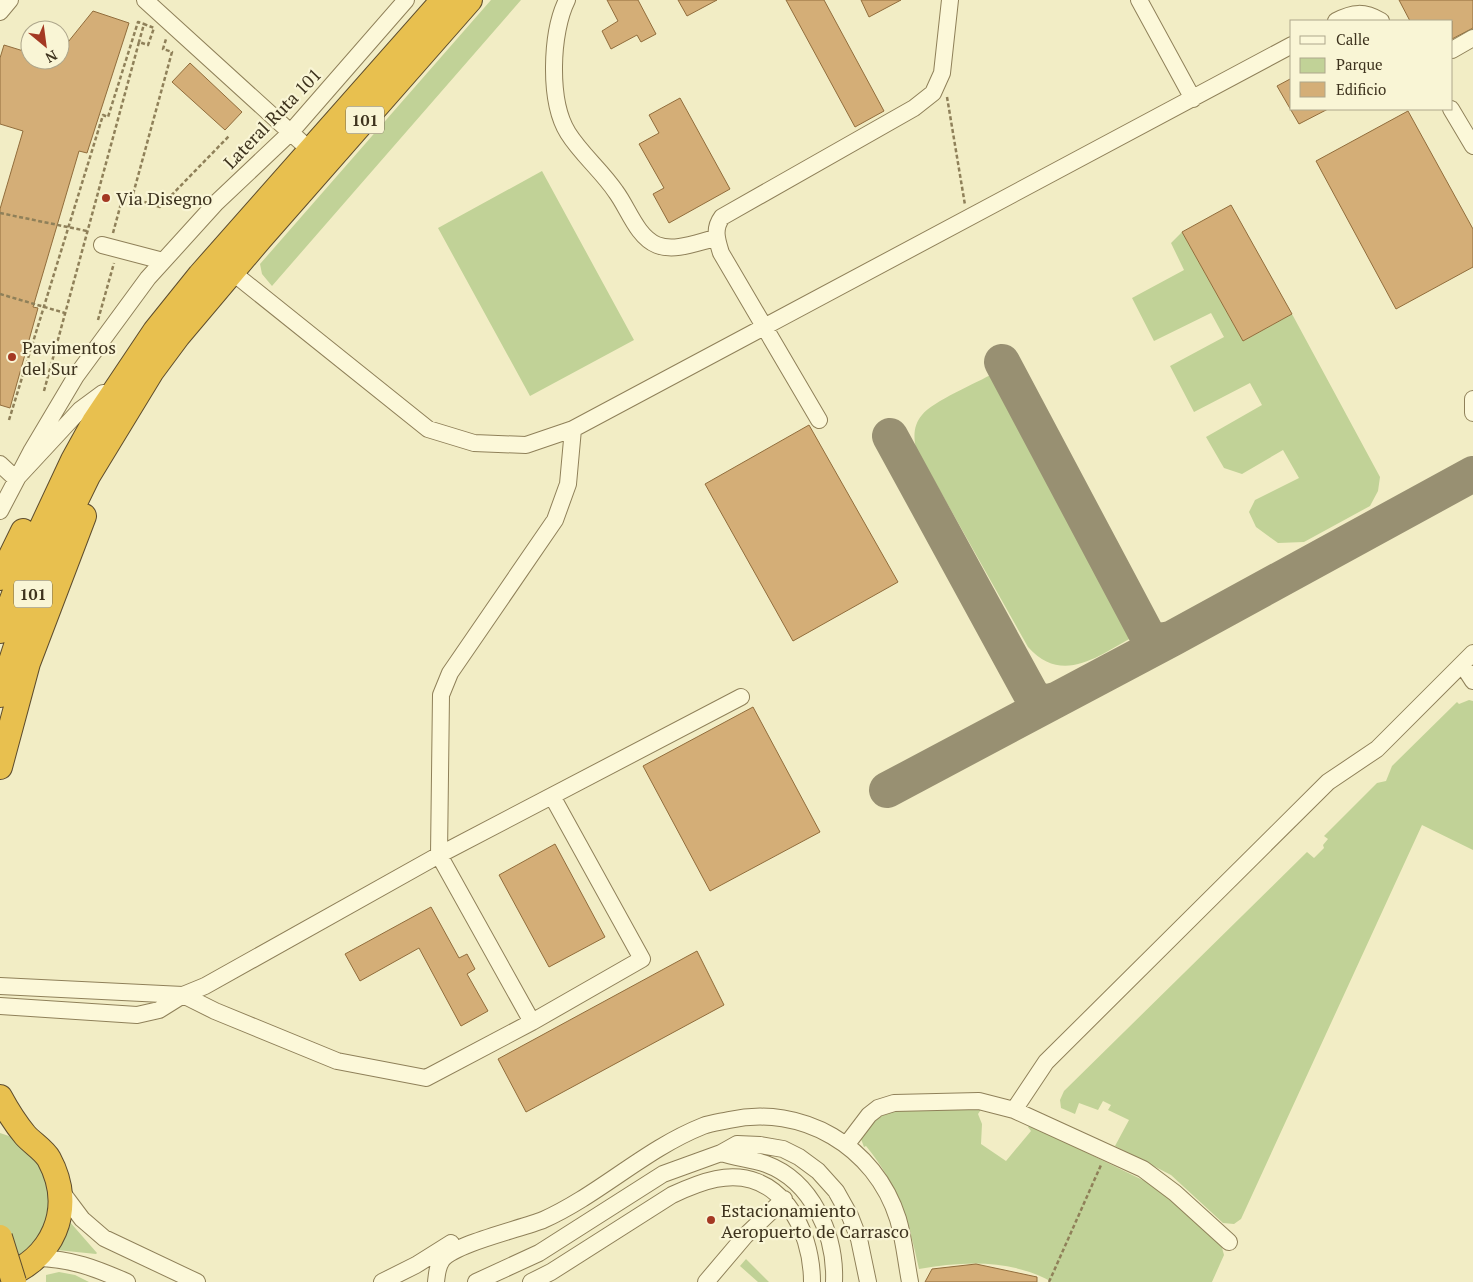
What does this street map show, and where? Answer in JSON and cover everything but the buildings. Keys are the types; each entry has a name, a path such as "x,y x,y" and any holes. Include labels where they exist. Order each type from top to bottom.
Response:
{"highway":[{"name":"101","path":"0,631 30,552 56,494 94,422 155,331 200,275 443,0"},
{"name":"101","path":"0,695 28,609 46,562 102,452 152,371 178,336 232,272 470,0"},
{"path":"0,578 65,453 103,393 125,374"},
{"path":"0,767 28,663 54,588 100,477 102,452"},
{"path":"0,1096 24,1134 49,1158 61,1191 60,1215 52,1238 34,1268 0,1278"},
{"path":"0,1124 24,1134"},
{"path":"0,1237 14,1282"}],"street":[{"path":"0,12 10,0"},
{"path":"145,0 311,151"},
{"name":"Lateral Ruta 101","path":"1,508 76,376 112,325 162,261 216,203 290,133 406,0"},
{"path":"567,0 560,14 555,59 555,98 567,132 610,182 642,235 655,245 669,249 716,238"},
{"path":"818,420 722,253 716,238 717,224 722,217 914,108 933,93 942,73 950,0"},
{"path":"1139,0 1193,99"},
{"path":"1338,20 1352,14 1360,13 1378,20"},
{"path":"1453,49 1473,38"},
{"path":"232,272 428,429 474,443 526,445 573,429 1290,46"},
{"path":"1451,110 1473,146"},
{"path":"107,241 162,261"},
{"path":"0,464 16,479 80,410 103,393"},
{"path":"1473,399 1473,413"},
{"path":"532,1022 439,855 441,694 450,673 555,520 568,484 573,429"},
{"path":"1468,659 1473,680"},
{"path":"1014,1110 1046,1062 1321,789 1340,772 1377,749 1468,659"},
{"path":"0,1006 137,1015 159,1010 439,855 741,697"},
{"path":"0,986 183,995 215,1011 337,1060 426,1078 532,1022 642,959 552,796"},
{"path":"847,1144 868,1115 878,1108 894,1103 979,1101 1014,1110 1107,1152 1150,1174 1175,1193 1229,1242"},
{"path":"436,1282 438,1267 446,1255 470,1243 514,1231 544,1219 668,1143 704,1125 746,1116 774,1116 802,1121 816,1127 847,1144 866,1161 882,1184 897,1218 910,1282"},
{"path":"476,1282 539,1253 663,1174 722,1153 737,1144 775,1148 799,1157 818,1171 836,1191 850,1216 859,1239 868,1282"},
{"path":"722,1153 764,1164 795,1180 807,1196 825,1228 831,1246 834,1282"},
{"path":"531,1282 551,1272 665,1200 694,1185 717,1178 746,1179 761,1183 784,1199 803,1229 808,1249 812,1282"},
{"path":"61,1191 82,1219 104,1238 197,1282"},
{"path":"706,1282 745,1236 784,1199"},
{"path":"382,1282 416,1265 452,1243 470,1243"},
{"path":"34,1268 63,1260 90,1266 127,1282"}],"path":[{"path":"9,420 100,123 103,115 108,117 138,22 154,28 148,44 139,42"},
{"path":"44,391 144,24"},
{"path":"132,198 172,52 163,49 166,38"},
{"path":"938,81 946,90 968,217"},
{"path":"107,241 123,196 160,207 229,136"},
{"path":"0,213 87,231"},
{"path":"97,323 115,257"},
{"path":"0,294 65,313"},
{"path":"1049,1282 1107,1152"}],"green space":[{"path":"491,0 521,0 272,286 262,274 260,264"},
{"path":"542,171 634,340 530,396 438,228"},
{"path":"1182,232 1243,341 1292,314 1380,477 1378,491 1370,506 1304,542 1278,543 1256,527 1249,512 1255,500 1299,478 1283,450 1242,474 1224,468 1206,437 1262,405 1250,383 1194,412 1170,366 1224,337 1211,313 1154,341 1132,298 1184,270 1171,243"},
{"path":"994,373 1135,636 1095,658 1081,663 1068,666 1054,664 1041,659 1028,647 916,448 914,435 922,415 945,398"},
{"path":"1469,700 1473,701 1473,850 1422,825 1241,1219 1234,1224 1223,1223 1171,1175 1115,1146 1129,1120 1108,1110 1111,1105 1103,1101 1098,1110 1079,1103 1075,1114 1061,1108 1060,1100 1064,1091 1307,852 1314,858 1324,848 1323,845 1328,839 1324,836 1377,783 1386,781 1392,766 1457,702 1459,704"},
{"path":"982,1108 978,1114 982,1124 981,1144 1006,1161 1031,1131 1028,1127 1030,1125 1157,1187 1221,1244 1224,1255 1212,1282 1052,1282 1020,1269 987,1264 953,1264 919,1269 901,1204 886,1175 866,1146 864,1147 861,1139 876,1118 889,1111"},
{"path":"0,1133 12,1137 42,1166 51,1206 46,1227 35,1245 0,1268"},
{"path":"69,1221 97,1253 96,1254 57,1250"},
{"path":"746,1259 769,1282 758,1282 740,1266"},
{"path":"59,1272 75,1275 89,1282 46,1282 46,1275"}],"taxiway":[{"path":"1002,362 1146,633 1158,640 1173,638"},
{"path":"890,436 1032,696 1044,703 1055,700"},
{"path":"887,790 1173,638 1473,474"}],"place":[{"name":"Via Disegno","path":"106,198"},
{"name":"Pavimentos del Sur","path":"12,357"},
{"name":"Estacionamiento Aeropuerto de Carrasco","path":"711,1220"}]}
